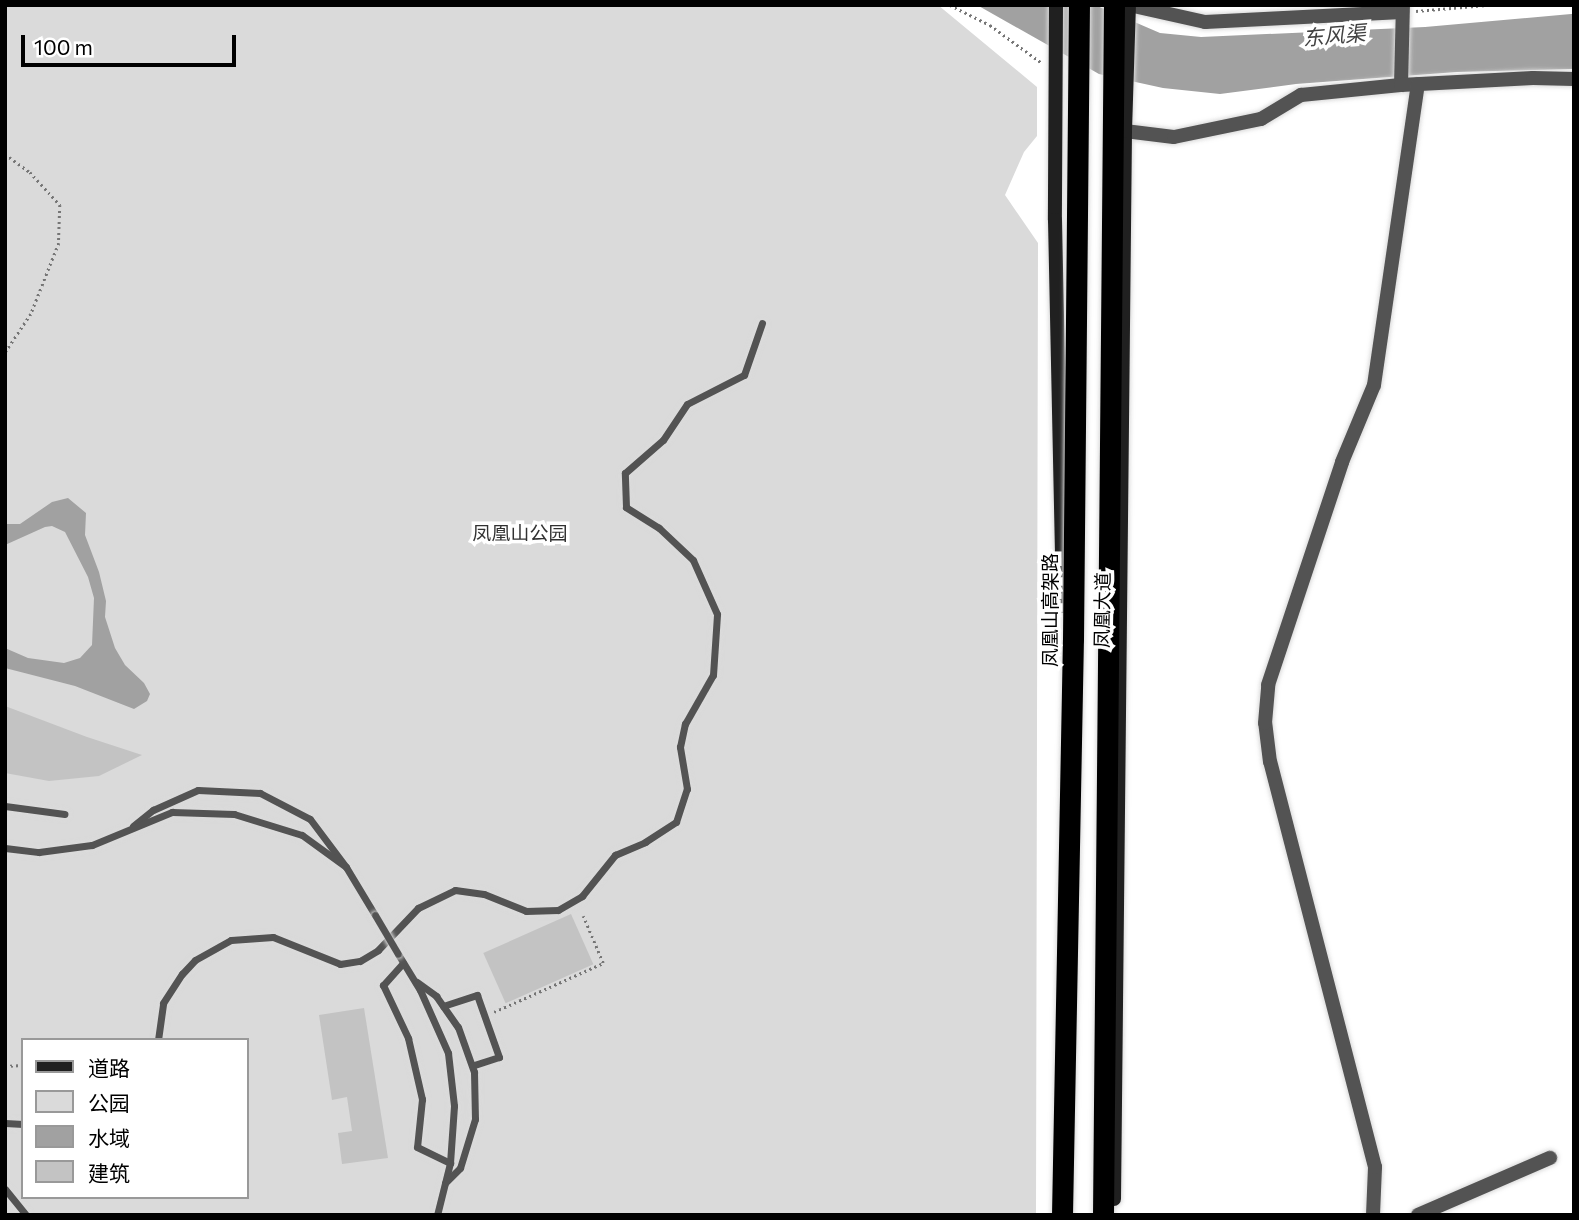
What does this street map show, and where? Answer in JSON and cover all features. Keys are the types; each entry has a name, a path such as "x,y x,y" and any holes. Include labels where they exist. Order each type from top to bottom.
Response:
{"highway":[{"name":"凤凰山高架路","path":"1062,1215 1072,653 1079,5"},
{"path":"1102,1215 1126,8"}],"main road":[{"name":"凤凰大道","path":"1056,5 1054,67 1072,1215"},
{"name":"凤凰大道","path":"1113,1215 1126,8"}],"street":[{"path":"1126,8 1205,22 1403,8 1401,85"},
{"path":"1125,131 1174,137 1261,119 1301,95 1418,84 1533,78 1574,79"},
{"path":"1373,1215 1375,1167 1270,762 1265,723 1268,685 1342,462 1374,385 1418,84"},
{"path":"1418,1215 1550,1158"}],"lane":[{"path":"158,1038 163,1003 182,974 195,960 231,940 273,937 293,942 326,960 340,964 360,961 378,950 418,908 455,890 484,894 526,911 558,910 582,896 615,855 676,822 687,789 680,747 685,724 713,676 717,614 693,560 659,528 626,507 625,473 663,440 687,404 744,375 762,323"},
{"path":"127,831 153,810 198,790 260,793 310,819 346,867 414,979 448,1053 454,1106 450,1163 437,1215"},
{"path":"5,806 64,814"},
{"path":"5,848 39,852 65,850 109,840 172,812 234,814 302,835 346,867"},
{"path":"403,963 383,985 408,1038 422,1099 417,1147 450,1163"},
{"path":"414,979 436,996 458,1027 472,1066 475,1119 460,1168 445,1183"},
{"path":"443,1006 477,996 499,1057 472,1066"},
{"path":"5,1189 26,1215"}],"path":[{"path":"950,5 989,25 1054,67"},
{"path":"1403,8 1487,5"},
{"path":"5,154 30,172 60,205 59,243 31,314 5,353"},
{"path":"484,1016 603,963 583,916"}],"green space":[{"name":"凤凰山公园","path":"5,5 938,5 1037,87 1037,136 1024,152 1005,195 1038,243 1036,1215 5,1215"}],"water":[{"name":"东风渠","path":"977,5 1095,5 1160,33 1201,37 1425,27 1574,14 1574,69 1457,72 1296,84 1220,94 1163,88 1099,74"},
{"path":"68,498 86,513 85,535 99,572 106,601 105,617 115,648 125,665 144,683 150,694 147,701 134,709 75,686 5,668 5,648 28,658 64,663 80,658 92,645 94,598 88,577 65,532 52,526 45,527 5,545 5,524 20,524 52,502"}],"building":[{"path":"5,706 142,755 99,776 49,781 5,773"},
{"path":"571,914 593,964 506,1003 483,953"},
{"path":"364,1008 388,1158 342,1164 338,1133 352,1131 347,1097 332,1100 319,1015"}]}
